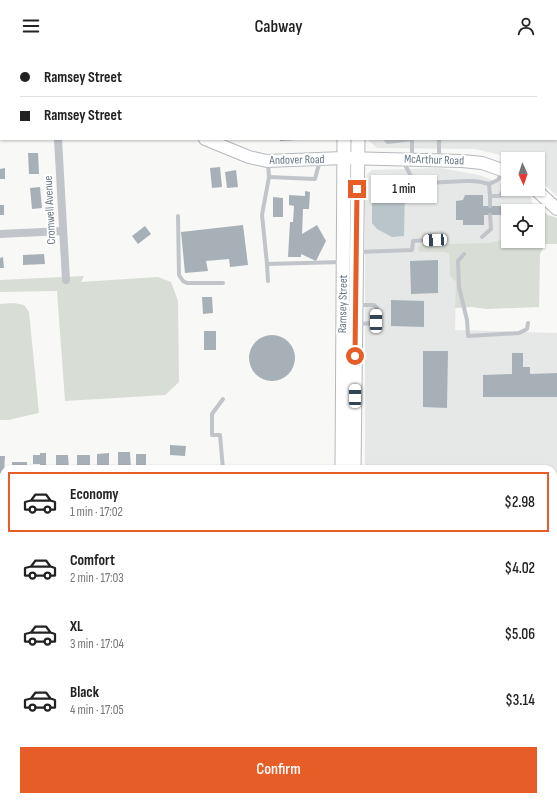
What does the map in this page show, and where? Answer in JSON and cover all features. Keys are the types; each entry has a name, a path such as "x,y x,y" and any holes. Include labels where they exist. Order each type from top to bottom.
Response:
{"main road":[{"name":"Andover Road","path":"207,140 249,157 268,161 351,158"},
{"name":"Ramsey Street","path":"344,140 351,158 356,252 354,465"},
{"name":"Ramsey Street","path":"342,465 343,262 351,158 358,140"},
{"name":"McArthur Road","path":"351,158 472,161 501,170"},
{"path":"543,196 557,209"}],"street":[{"name":"Cromwell Avenue","path":"58,140 66,280"},
{"path":"0,234 63,230"}],"lane":[{"path":"386,140 388,142 403,140"},
{"path":"412,140 407,159 413,180 436,183 482,182 489,184 498,180 501,177"},
{"path":"439,140 439,160"},
{"path":"270,177 315,179 320,160"},
{"path":"268,161 270,177 262,215 268,281"},
{"path":"489,184 490,206"},
{"path":"490,196 500,196 501,194"},
{"path":"482,237 491,229 490,215"},
{"path":"178,216 179,275 187,283 223,284"},
{"path":"356,252 412,250 413,241 442,239"},
{"path":"464,254 458,261 459,287 467,320 468,336 519,333 527,329 528,323"},
{"path":"267,264 343,262"},
{"path":"356,305 376,306 376,323 356,324"},
{"path":"223,399 212,414 212,435 220,435 223,465"}],"shaded area":[{"path":"368,140 557,140 557,196 545,185 545,152 501,152 501,155 475,149 377,148"},
{"path":"440,168 479,175 501,183 501,196 531,197 532,203 529,204 501,204 501,239 497,241 488,243 423,244 420,252 446,252 449,254 450,276 456,282 455,330 557,333 557,465 365,465 365,180 368,173 372,170"},
{"path":"377,176 399,176 405,186 404,236 392,237 377,229 372,223 372,181"},
{"path":"545,213 557,218 557,244 545,244"},
{"path":"501,239 501,248 543,248 540,254 539,307 486,309 471,307 455,308 456,282 450,276 449,254 445,252 420,252 418,250 418,247 423,244 488,243"},
{"path":"84,276 81,282 158,277 171,282 178,301 179,382 165,395 65,401 57,291 0,292 0,280"},
{"path":"14,303 24,305 29,312 39,413 8,420 0,420 0,304"}],"building":[{"path":"28,153 38,153 39,174 29,174"},
{"path":"220,167 222,187 212,188 210,168"},
{"path":"5,168 5,179 0,179 0,169"},
{"path":"236,170 238,187 227,188 225,172"},
{"path":"40,187 42,208 32,209 30,188"},
{"path":"305,191 310,192 309,209 303,209 302,234 317,225 326,241 316,261 301,254 301,257 288,257 290,222 293,222 294,206 289,205 289,195 305,196"},
{"path":"465,195 483,195 483,206 501,206 501,215 484,215 484,225 463,225 463,220 456,220 456,201 463,200"},
{"path":"273,197 283,198 283,217 273,217"},
{"path":"0,205 4,205 4,215 0,215"},
{"path":"243,225 248,265 230,267 229,259 206,261 208,271 185,273 181,232"},
{"path":"145,226 151,234 138,244 132,236"},
{"path":"44,254 45,264 23,265 23,255"},
{"path":"3,257 4,268 0,268 0,258"},
{"path":"438,260 438,293 411,294 410,261"},
{"path":"202,297 212,297 213,313 203,314"},
{"path":"391,300 424,301 424,327 391,326"},
{"path":"204,331 216,331 216,350 204,350"},
{"path":"267,335 277,335 285,339 291,345 295,353 295,363 291,371 285,377 277,381 267,381 259,377 253,371 249,363 249,353 253,345 259,339"},
{"path":"423,351 448,351 447,408 423,407"},
{"path":"512,353 523,353 523,367 530,367 530,374 557,373 557,397 483,397 483,375 512,374"},
{"path":"170,445 186,446 185,456 170,455"},
{"path":"118,452 130,452 131,465 118,465"},
{"path":"40,453 46,453 46,465 33,464 33,455 40,455"},
{"path":"109,453 109,465 97,465 97,454"},
{"path":"136,454 146,454 146,465 136,465"},
{"path":"56,455 68,455 69,465 56,465"},
{"path":"77,455 90,455 90,465 77,465"},
{"path":"0,456 5,456 4,465 0,465"},
{"path":"12,462 27,462 27,465 12,465"}],"route":[{"path":"355,356 357,189"}]}
